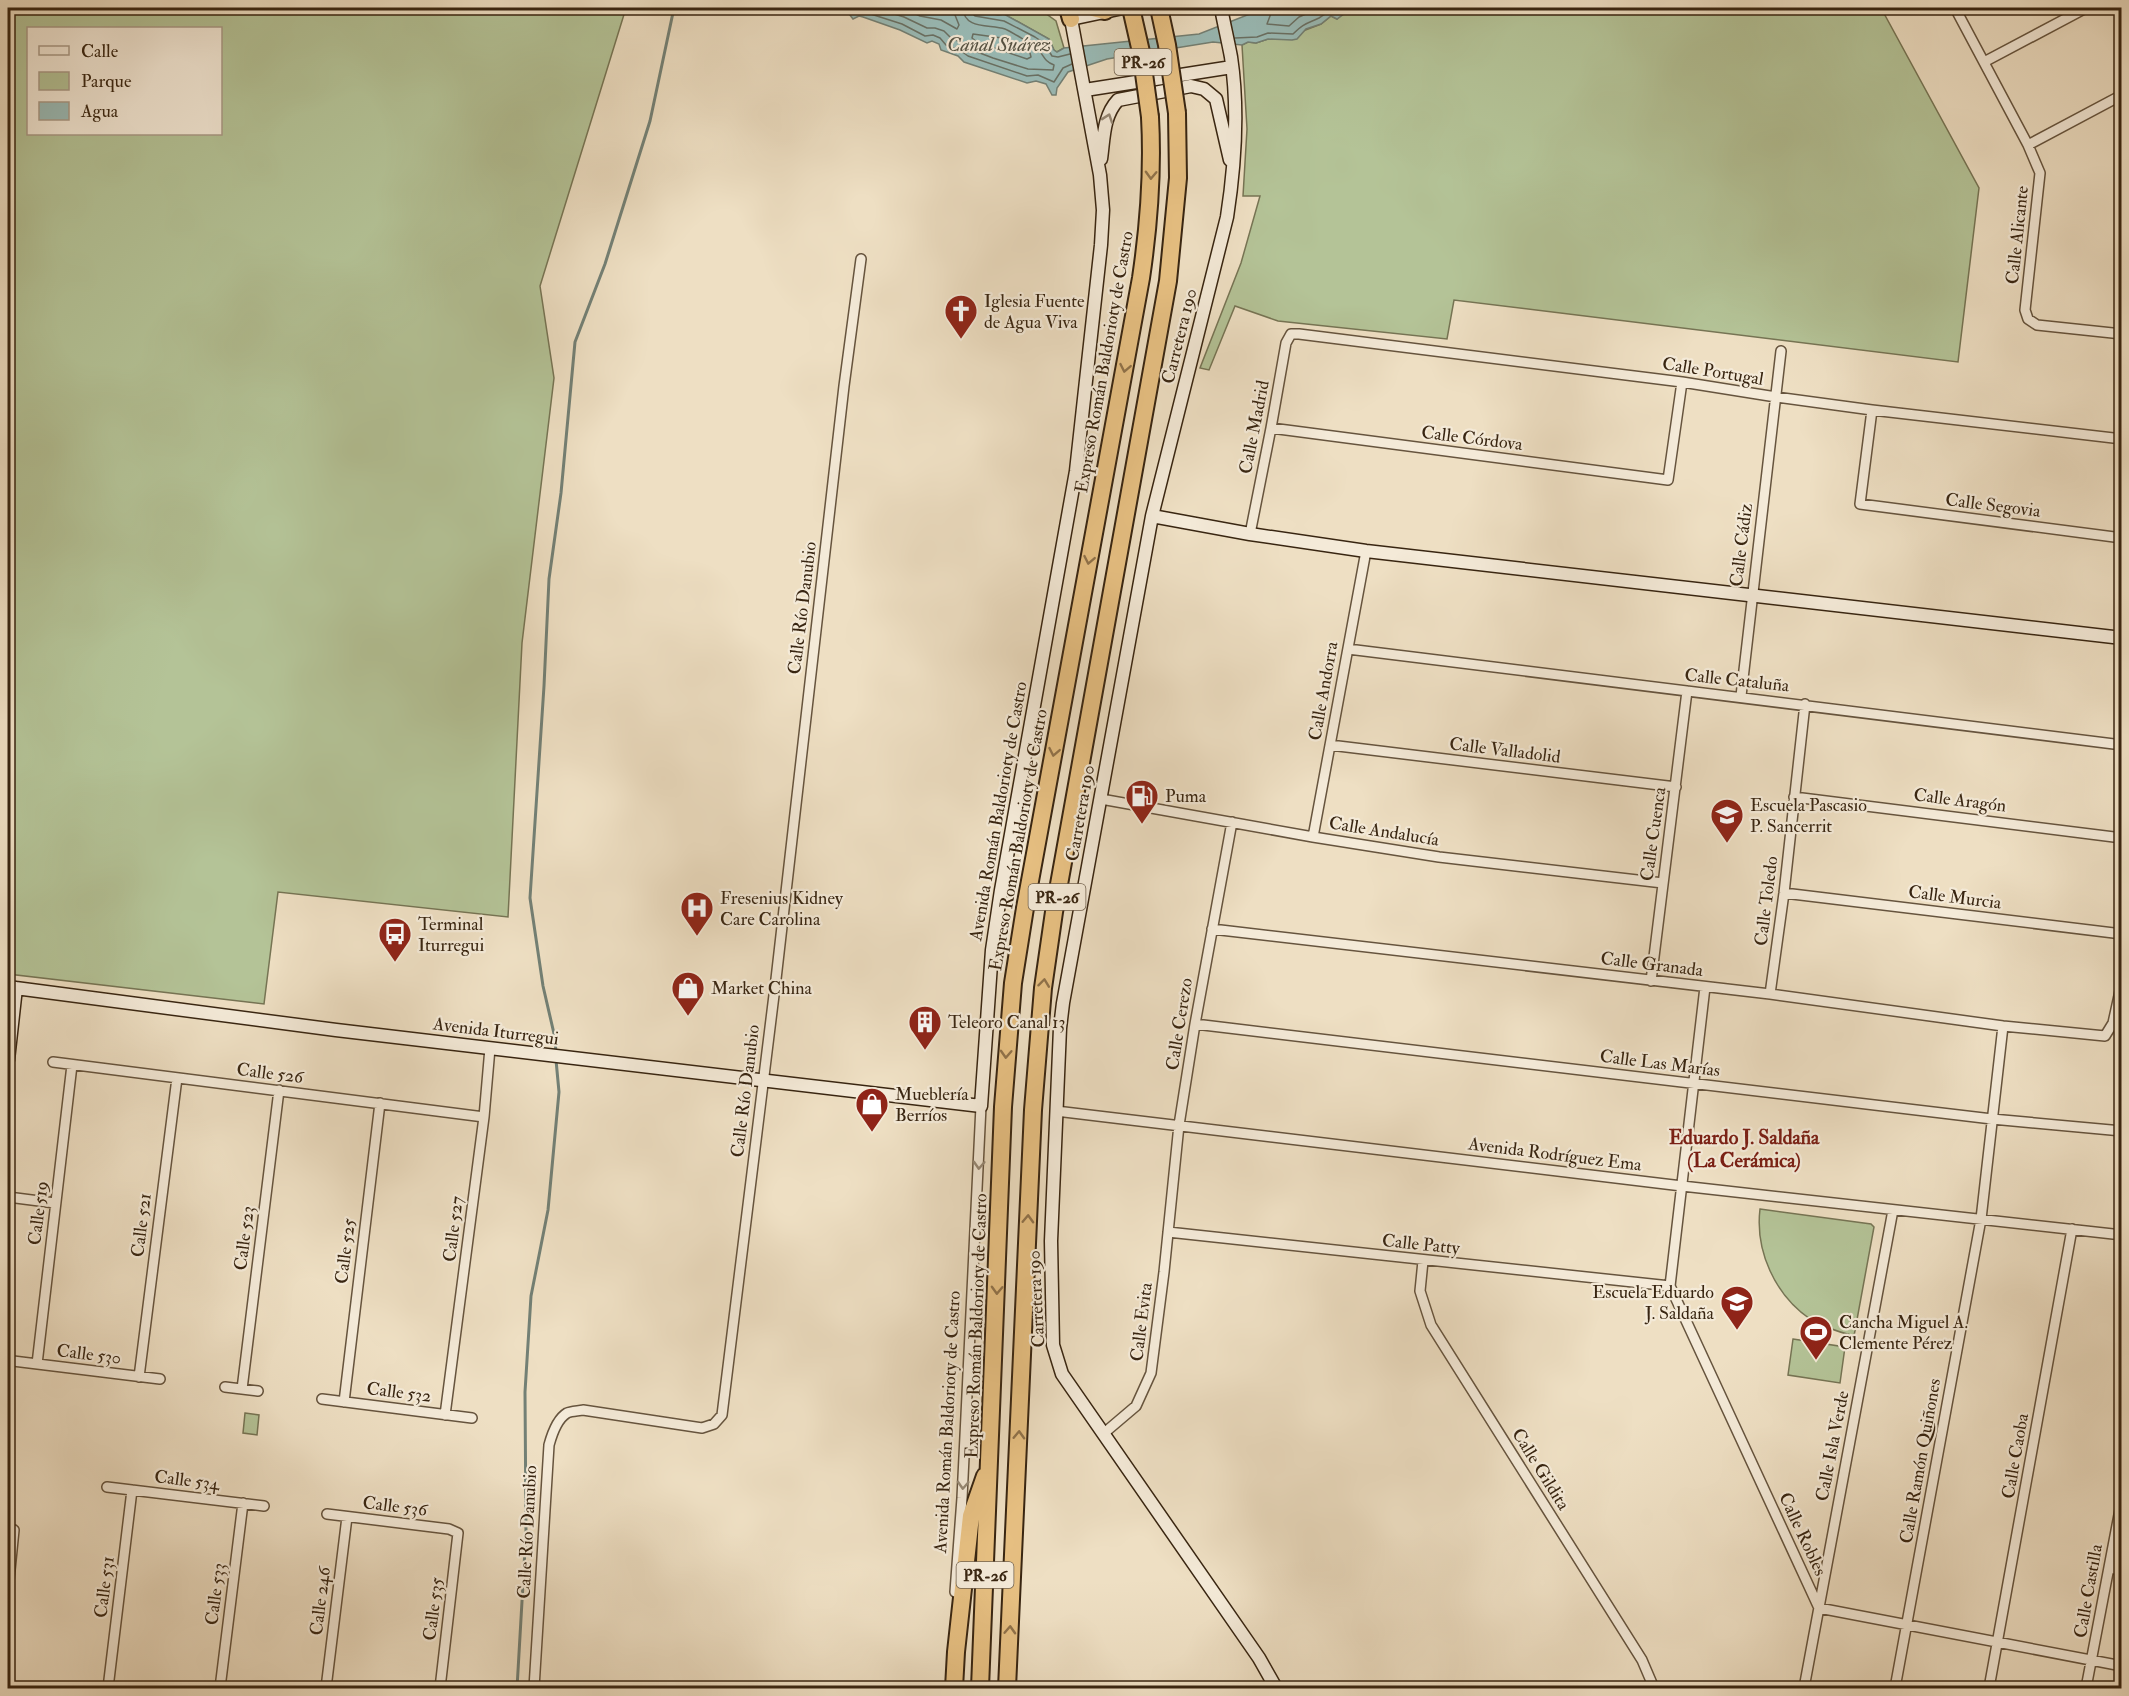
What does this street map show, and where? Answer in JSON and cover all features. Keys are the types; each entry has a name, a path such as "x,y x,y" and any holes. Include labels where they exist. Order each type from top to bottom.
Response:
{"highway":[{"name":"Expreso Román Baldorioty de Castro","path":"980,1689 1003,1107 1013,983 1026,900 1146,241 1151,174 1150,117 1142,52 1131,8"},
{"name":"PR-26","path":"1007,1689 1033,1110 1043,988 1054,912 1168,281 1179,178 1177,113 1159,8"},
{"path":"954,1689 970,1516 990,1461"}],"street":[{"path":"1066,11 1123,8"},
{"name":"Calle Alicante","path":"1955,8 2028,145 2040,173 2025,310 2028,319 2037,325 2120,334"},
{"path":"1984,62 2086,8"},
{"name":"Carretera 190","path":"1221,10 1232,63 1236,134 1227,218 1152,516 1063,1004 1051,1241 1053,1345 1062,1374 1259,1659 1276,1689"},
{"name":"Avenida Román Baldorioty de Castro","path":"956,1652 952,1626 962,1498 981,1106 992,952 999,900 1076,471 1101,244 1103,210 1100,175 1075,36 1066,11"},
{"path":"1086,95 1232,63"},
{"path":"1100,175 1106,121 1108,113 1118,100 1191,86 1204,89 1216,99 1233,176"},
{"path":"2028,145 2121,96"},
{"name":"Calle Río Danubio","path":"534,1689 549,1444 552,1432 558,1423 567,1413 583,1410 702,1428 714,1424 722,1415 861,259"},
{"path":"2120,334 2121,318"},
{"name":"Calle Madrid","path":"1250,534 1286,343 1291,334 1299,334"},
{"name":"Calle Portugal","path":"1299,334 1682,382 1872,410 2121,439"},
{"name":"Calle Cádiz","path":"1741,696 1781,351"},
{"name":"Calle Córdova","path":"1271,428 1668,480 1682,382"},
{"name":"Calle Segovia","path":"1872,410 1860,504 2121,538"},
{"path":"1152,516 1250,534 1366,551 2121,638"},
{"name":"Calle Andorra","path":"1313,837 1366,551"},
{"name":"Calle Cataluña","path":"1348,649 2121,745"},
{"name":"Calle Cuenca","path":"1651,981 1687,691"},
{"name":"Calle Toledo","path":"1770,994 1805,704"},
{"name":"Calle Valladolid","path":"1330,745 1676,788"},
{"name":"Calle Aragón","path":"1794,797 2121,838"},
{"name":"Calle Andalucía","path":"1101,799 1439,857 1663,883"},
{"name":"Calle Cerezo","path":"1168,1232 1179,1125 1232,822"},
{"name":"Calle Murcia","path":"1784,893 2121,934"},
{"name":"Calle Granada","path":"1212,929 1770,994 2003,1026 2105,1036 2113,1023 2121,982"},
{"path":"1670,1286 1705,987"},
{"path":"8,1060 12,988"},
{"name":"Avenida Iturregui","path":"12,988 981,1106"},
{"name":"Calle Las Marías","path":"1195,1024 1992,1119 2121,1131"},
{"name":"Calle Ramón Quiñones","path":"1895,1689 1981,1219 2003,1026"},
{"name":"Calle 527","path":"445,1415 484,1117 490,1048"},
{"name":"Calle 526","path":"53,1062 484,1117"},
{"name":"Calle 519","path":"37,1364 72,1065"},
{"name":"Calle 521","path":"139,1377 177,1078"},
{"name":"Calle 523","path":"242,1389 279,1090"},
{"name":"Calle 525","path":"344,1402 380,1103"},
{"name":"Avenida Rodríguez Ema","path":"1056,1111 1682,1186 2121,1235"},
{"path":"8,1197 55,1203"},
{"name":"Calle Isla Verde","path":"1804,1689 1893,1210"},
{"name":"Calle Caoba","path":"1989,1689 2072,1229"},
{"name":"Calle Evita","path":"1103,1434 1136,1406 1151,1373 1168,1232"},
{"name":"Calle Patty","path":"1168,1232 1670,1286"},
{"name":"Calle Gildita","path":"1423,1261 1420,1291 1431,1325 1642,1660 1654,1689"},
{"name":"Calle Robles","path":"1670,1286 1819,1608"},
{"name":"Calle 530","path":"13,1361 160,1379"},
{"path":"225,1387 258,1391"},
{"name":"Calle 532","path":"322,1399 472,1418"},
{"name":"Calle 534","path":"107,1486 264,1506"},
{"name":"Calle 531","path":"108,1689 132,1490"},
{"name":"Calle Castilla","path":"2086,1689 2121,1499"},
{"name":"Calle 533","path":"220,1689 243,1503"},
{"name":"Calle 536","path":"327,1515 449,1529 458,1533"},
{"name":"Calle 246","path":"326,1689 347,1517"},
{"path":"8,1590 14,1530"},
{"name":"Calle 535","path":"440,1689 458,1533"},
{"path":"2109,1568 2121,1570"},
{"path":"1819,1608 2121,1666"}],"green space":[{"path":"8,8 626,8 540,286 554,378 522,643 508,917 278,892 264,1004 8,974"},
{"path":"963,8 1038,8 1056,21 1064,48 1057,52 1049,39 1004,14 998,15"},
{"path":"1349,8 1881,8 1979,188 1958,362 1454,300 1447,339 1278,321 1235,306 1209,370 1200,368 1241,263 1260,196 1243,196 1247,129 1242,45 1268,39 1282,39 1321,24 1331,16 1337,19"},
{"path":"1760,1209 1871,1224 1874,1227 1854,1336 1810,1319 1787,1298 1777,1285 1764,1256 1759,1225"},
{"name":"Cancha Miguel A. Clemente Pérez","path":"1793,1339 1845,1347 1840,1383 1788,1375"},
{"path":"245,1413 259,1415 257,1435 243,1433"}],"water":[{"name":"Canal Suárez","path":"819,8 963,8 998,15 1004,14 1049,39 1057,52 1064,48 1199,34 1265,8 1352,8 1337,19 1331,16 1321,24 1306,29 1297,39 1268,39 1242,45 1213,42 1107,59 1068,72 1057,88 1056,95 1052,95 1046,84 1036,81 1027,83 964,62 958,56 941,50 939,44 932,41 927,43 900,30 863,17 853,19 846,10"}],"waterway":[{"path":"556,1054 530,898 549,579 561,493 575,342 605,264 650,121 674,8"},
{"path":"517,1688 526,1532 525,1392 531,1296 548,1210 559,1092 556,1060"}],"place":[{"name":"Iglesia Fuente de Agua Viva","path":"961,340"},
{"name":"Puma","path":"1142,825"},
{"name":"Escuela Pascasio P. Sancerrit","path":"1727,844"},
{"name":"Fresenius Kidney Care Carolina","path":"697,937"},
{"name":"Terminal Iturregui","path":"395,963"},
{"name":"Market China","path":"688,1017"},
{"name":"Teleoro Canal 13","path":"925,1051"},
{"name":"Mueblería Berríos","path":"872,1133"},
{"name":"Escuela Eduardo J. Saldaña","path":"1737,1331"},
{"name":"Cancha Miguel A. Clemente Pérez","path":"1816,1361"}],"district":[{"name":"Eduardo J. Saldaña (La Cerámica)","path":"1744,1148"}]}
